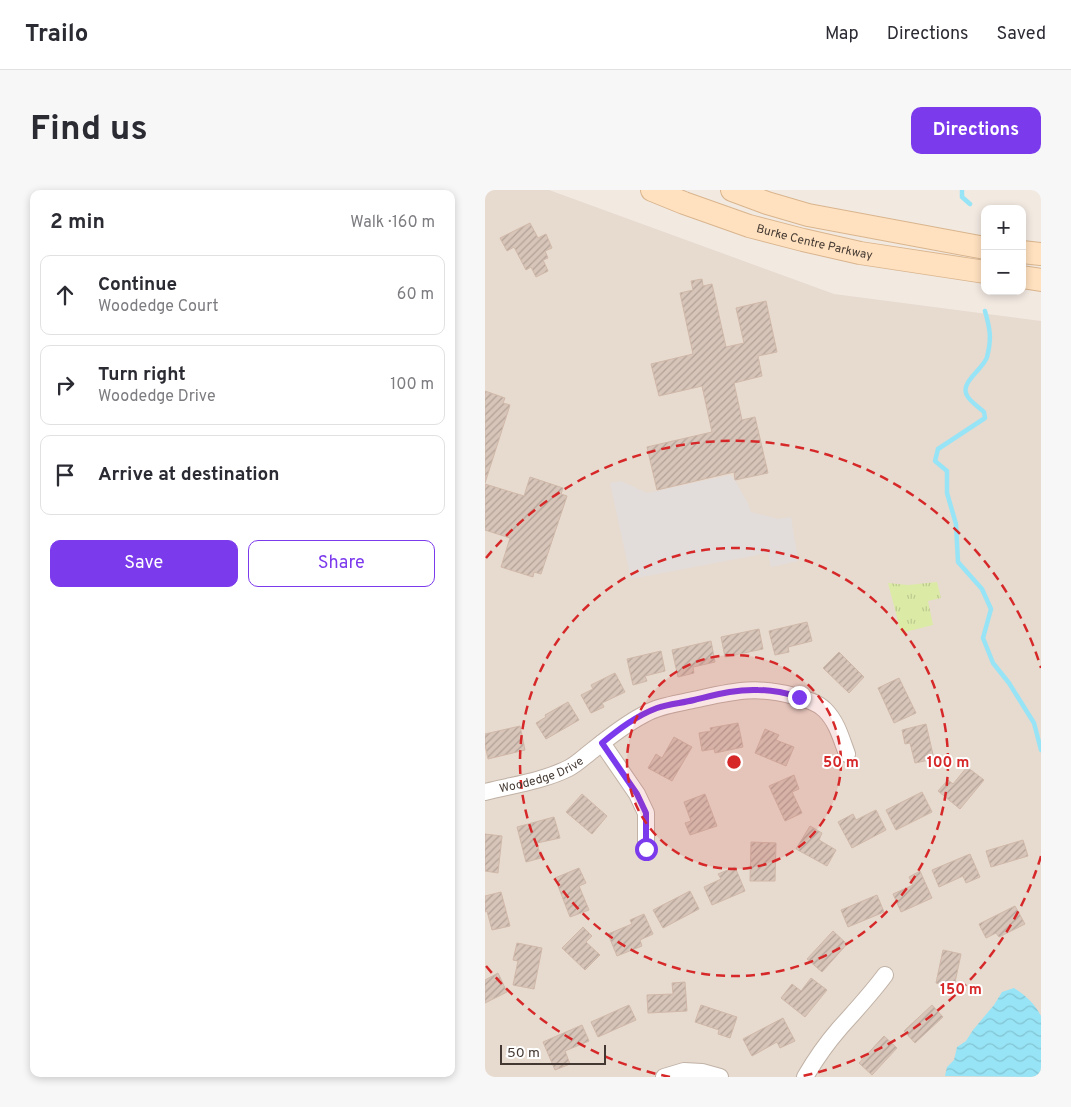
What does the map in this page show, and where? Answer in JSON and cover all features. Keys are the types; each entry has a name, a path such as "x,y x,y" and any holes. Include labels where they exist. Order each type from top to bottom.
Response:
{"main road":[{"name":"Burke Centre Parkway","path":"651,190 749,226 803,240 859,253 981,271"},
{"name":"Burke Centre Parkway","path":"732,190 808,215 981,247"},
{"path":"1026,252 1041,254"},
{"path":"1026,278 1041,280"}],"street":[{"name":"Woodedge Drive","path":"485,792 546,778 571,767 620,728 659,708 746,690 780,692 814,703 825,710 836,725 847,754"},
{"path":"602,743 637,794 646,813 646,849"},
{"path":"805,1077 815,1060 838,1030 885,975"},
{"path":"664,1077 684,1071 702,1072 720,1077"}],"shaded area":[{"path":"485,190 549,190 834,294 1041,321 1041,1077 485,1077"},
{"path":"730,475 735,480 751,512 778,519 791,517 798,561 771,567 768,553 631,579 610,483 621,481 647,493"}],"green space":[{"path":"937,582 941,598 928,601 933,625 901,633 888,583 908,585"}],"water":[{"path":"1014,988 1036,1007 1041,1016 1041,1077 945,1076 947,1067 954,1060 957,1047 966,1041 1002,992"}],"building":[{"path":"530,223 538,238 546,234 552,248 545,251 548,258 543,260 548,271 536,277 531,267 526,270 514,247 507,251 500,238"},
{"path":"702,279 703,286 712,284 726,347 744,343 736,308 766,301 777,352 758,356 762,376 734,383 742,420 755,417 768,473 735,480 734,472 657,490 647,447 712,432 702,386 659,396 651,364 693,354 680,293 693,290 691,281"},
{"path":"485,391 505,398 503,403 510,405 485,483"},
{"path":"530,477 563,488 561,494 567,496 541,574 534,572 533,577 501,567 510,538 485,530 485,484 524,496"},
{"path":"807,622 812,641 788,647 789,652 775,655 769,631"},
{"path":"759,629 763,649 725,657 721,637"},
{"path":"711,641 715,662 693,667 694,673 678,677 672,650"},
{"path":"661,651 665,671 645,676 647,681 633,685 627,659"},
{"path":"839,652 864,677 849,693 823,668"},
{"path":"615,673 625,692 602,703 604,707 591,713 581,695 593,689 591,685"},
{"path":"899,678 916,713 894,723 878,688"},
{"path":"568,702 579,720 546,739 536,723 546,717 545,715"},
{"path":"738,723 743,747 715,753 714,749 702,751 699,733 711,731 710,728"},
{"path":"926,724 934,759 915,763 910,743 905,744 902,730"},
{"path":"520,726 525,750 488,759 485,734"},
{"path":"765,729 779,735 776,740 794,747 786,766 755,753"},
{"path":"674,737 692,747 672,781 648,768 656,754 662,758"},
{"path":"967,767 984,780 960,809 938,791 948,780 953,784"},
{"path":"794,775 799,789 792,792 802,813 785,821 769,786"},
{"path":"922,792 932,812 896,830 886,810"},
{"path":"582,794 607,816 592,834 566,812"},
{"path":"705,794 717,826 690,835 685,823 691,821 684,802"},
{"path":"876,810 886,830 852,848 838,822 853,814 856,820"},
{"path":"554,817 560,838 537,843 541,858 526,862 517,827"},
{"path":"810,826 822,833 819,840 836,850 827,866 796,849"},
{"path":"485,834 502,836 498,873 485,871"},
{"path":"1023,840 1028,856 991,867 986,851"},
{"path":"751,842 776,843 775,881 750,881"},
{"path":"970,854 980,877 966,883 963,876 939,887 932,870"},
{"path":"735,867 745,891 712,905 704,887 721,879 718,874"},
{"path":"579,868 586,883 579,886 589,910 570,917 555,878"},
{"path":"920,871 932,898 901,912 893,894 913,885 909,877"},
{"path":"690,891 699,909 663,928 653,910"},
{"path":"501,892 510,926 492,930 487,911 485,912 485,896"},
{"path":"877,895 884,912 848,927 841,910"},
{"path":"1015,906 1025,924 999,937 996,933 986,938 979,924"},
{"path":"644,914 653,934 640,940 642,946 617,956 608,934 632,924 630,920"},
{"path":"583,927 592,936 586,942 600,955 585,970 562,948"},
{"path":"833,931 847,944 822,972 807,959"},
{"path":"517,943 542,948 534,989 513,985 518,961 513,960"},
{"path":"943,950 961,954 954,987 936,983"},
{"path":"498,973 507,992 485,1003 485,980"},
{"path":"811,978 827,990 805,1017 781,998 792,984 801,991"},
{"path":"685,982 687,1011 648,1013 647,995 673,994 672,983"},
{"path":"629,1005 636,1020 598,1037 591,1022"},
{"path":"701,1005 737,1017 730,1038 718,1034 719,1030 695,1022"},
{"path":"932,1005 943,1017 915,1043 904,1031"},
{"path":"783,1018 795,1041 780,1048 777,1042 752,1056 743,1039"},
{"path":"582,1025 589,1041 565,1051 570,1064 555,1070 543,1042"},
{"path":"884,1036 897,1048 872,1075 859,1063"}],"waterway":[{"path":"962,190 962,197 970,204"},
{"path":"985,311 990,334 987,357 982,366 970,379 966,388 969,398 984,412 985,418 938,449 935,461 947,471 947,493 956,524 958,562 982,589 991,609 983,638 993,663 1009,683 1034,723 1041,750"}],"route":[{"path":"646,849 646,813 637,794 602,743 620,728 659,708 746,690 780,692 799,697"}]}
